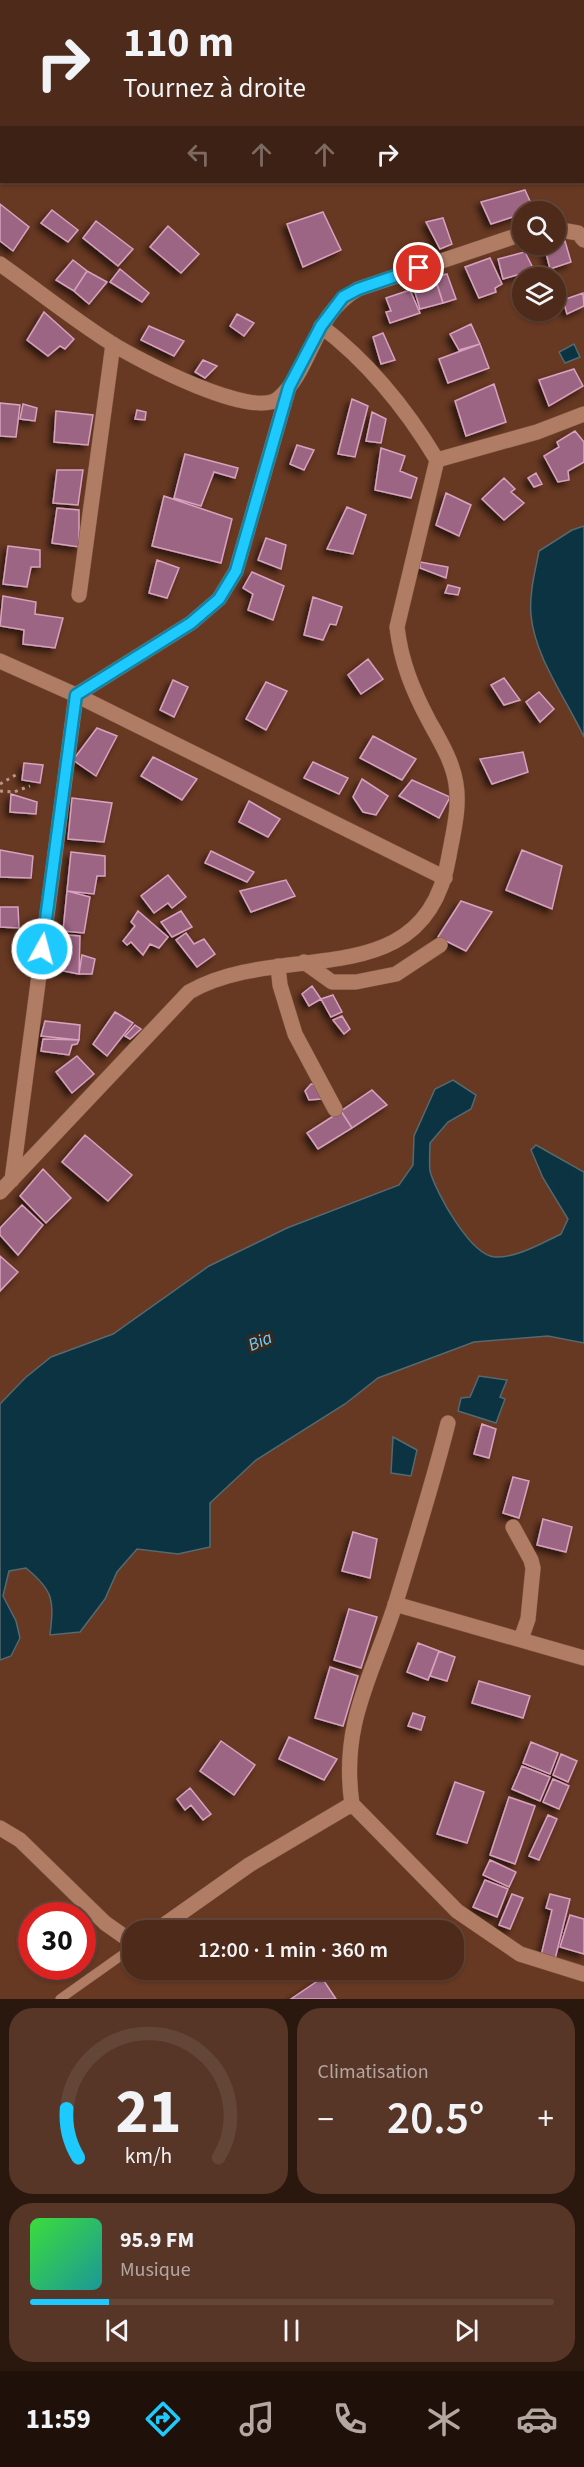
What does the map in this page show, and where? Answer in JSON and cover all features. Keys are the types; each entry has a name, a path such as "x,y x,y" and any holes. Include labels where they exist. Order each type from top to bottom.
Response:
{"street":[{"path":"566,231 578,233 584,240"},
{"path":"76,695 191,623 219,599 236,571 289,387 321,326 343,297 358,289 512,237"},
{"path":"0,264 113,344 186,381 228,398 258,405 277,400 289,387"},
{"path":"0,1192 189,992 209,980 230,973 357,955 385,947 407,936 437,900 446,878 457,812 456,783 450,760 406,674 399,650 397,627 436,460 420,432 349,347 321,326"},
{"path":"79,595 113,344"},
{"path":"436,460 537,432 584,414"},
{"path":"0,661 76,695 446,878"},
{"path":"12,1180 76,695"},
{"path":"304,962 332,981 356,982 396,974 440,945"},
{"path":"278,966 280,985 295,1034 335,1109"},
{"path":"448,1423 395,1604 357,1702 351,1746 352,1804 457,1911 520,1954 584,1974"},
{"path":"513,1527 531,1560 532,1569 528,1619 521,1639"},
{"path":"395,1604 584,1658"},
{"path":"171,1920 249,1865 352,1804"},
{"path":"0,1828 20,1840 105,1923 122,1935"}],"lane":[{"path":"60,1999 122,1955"}],"path":[{"path":"0,784 19,773"},
{"path":"0,791 14,792 30,786"}],"water":[{"path":"574,344 580,357 565,363 559,352"},
{"path":"584,526 584,737 538,647 531,615 531,599 539,551 572,530"},
{"name":"Bia","path":"453,1080 476,1095 471,1109 448,1122 430,1143 430,1171 439,1194 456,1222 465,1235 486,1254 503,1257 529,1249 561,1234 568,1219 543,1178 531,1150 536,1145 584,1172 584,1343 548,1336 474,1342 378,1378 345,1404 256,1460 210,1503 210,1547 178,1554 137,1549 117,1572 105,1599 80,1632 50,1635 52,1604 47,1590 26,1568 9,1571 3,1596 16,1621 20,1638 11,1656 0,1660 0,1404 25,1378 51,1357 113,1334 209,1266 287,1228 399,1185 413,1165 414,1136 435,1089"},
{"path":"479,1376 507,1380 500,1397 505,1399 496,1423 458,1411 461,1398 470,1397"},
{"path":"393,1437 417,1450 411,1476 391,1473"}],"building":[{"path":"525,190 530,201 512,201 512,217 491,224 481,202"},
{"path":"0,204 29,227 13,251 0,241"},
{"path":"52,210 78,230 68,242 41,223"},
{"path":"323,212 341,250 303,267 287,224"},
{"path":"443,218 452,244 440,249 426,222"},
{"path":"96,221 133,249 118,266 83,238"},
{"path":"168,226 199,254 181,273 150,247"},
{"path":"566,244 571,262 550,267 546,255 566,255"},
{"path":"513,255 526,255 532,267 512,267 512,276 503,279 498,259"},
{"path":"490,258 502,284 495,288 496,292 479,298 465,267"},
{"path":"73,260 87,271 74,291 56,280"},
{"path":"120,269 149,293 142,302 110,282"},
{"path":"87,271 107,282 89,304 74,291"},
{"path":"447,274 456,299 443,303 435,277"},
{"path":"436,282 443,303 420,309 414,289"},
{"path":"410,290 420,313 390,323 386,312 391,311 386,298"},
{"path":"583,293 584,306 567,314 566,299"},
{"path":"44,312 74,339 65,349 60,346 48,356 27,340"},
{"path":"237,314 254,323 244,336 230,326"},
{"path":"471,324 480,344 459,350 450,334"},
{"path":"149,326 184,341 174,356 141,340"},
{"path":"383,333 395,360 381,364 373,337"},
{"path":"480,344 489,368 448,383 439,359"},
{"path":"203,360 217,366 205,378 195,372"},
{"path":"574,369 583,386 549,406 539,380"},
{"path":"494,384 506,422 466,436 455,401"},
{"path":"352,399 368,406 355,457 338,454"},
{"path":"0,403 20,405 16,437 0,436"},
{"path":"23,404 37,408 35,421 20,419"},
{"path":"137,410 146,412 145,420 135,419"},
{"path":"56,411 93,415 88,445 54,442"},
{"path":"372,412 386,419 381,443 366,441"},
{"path":"575,431 584,442 584,462 568,471 569,480 558,482 544,456 559,447 557,442"},
{"path":"297,445 314,450 304,470 290,464"},
{"path":"381,448 405,456 400,471 417,478 411,498 375,490"},
{"path":"185,454 238,468 235,478 214,472 201,506 174,498"},
{"path":"57,470 83,470 78,505 53,503"},
{"path":"536,473 542,484 534,487 528,478"},
{"path":"504,478 515,489 511,492 524,503 504,520 482,499"},
{"path":"446,493 471,505 459,536 436,525"},
{"path":"164,496 232,519 221,563 152,546"},
{"path":"347,507 366,515 353,554 327,549"},
{"path":"57,508 79,510 79,547 52,543"},
{"path":"266,538 286,545 281,569 258,560"},
{"path":"8,546 40,550 40,567 31,567 27,587 3,584"},
{"path":"157,560 179,568 167,598 149,593"},
{"path":"420,562 448,567 446,578 420,568"},
{"path":"252,572 284,586 273,620 248,610 253,594 243,588"},
{"path":"448,585 460,588 458,595 445,593"},
{"path":"3,596 36,602 35,614 63,618 55,648 23,644 24,630 0,626"},
{"path":"313,597 342,607 336,625 330,624 323,640 304,635"},
{"path":"368,659 383,679 361,694 348,675"},
{"path":"504,678 520,700 504,705 491,685"},
{"path":"173,680 188,687 174,717 160,710"},
{"path":"266,682 287,691 266,730 246,719"},
{"path":"539,692 554,709 540,722 526,702"},
{"path":"97,728 117,736 96,776 73,760"},
{"path":"373,736 416,759 402,780 360,758"},
{"path":"523,752 528,772 492,784 480,759"},
{"path":"153,757 197,779 182,800 141,776"},
{"path":"313,762 348,778 339,794 304,778"},
{"path":"24,763 43,765 40,783 22,780"},
{"path":"362,779 388,796 376,815 363,812 353,797"},
{"path":"412,780 450,797 439,818 399,796"},
{"path":"11,794 37,802 36,814 10,812"},
{"path":"72,798 112,803 104,842 68,839"},
{"path":"249,801 280,819 268,837 239,822"},
{"path":"0,850 33,856 31,878 0,877"},
{"path":"522,850 562,866 552,909 506,890"},
{"path":"211,851 254,872 247,882 205,863"},
{"path":"71,852 105,856 105,876 97,876 94,894 67,891"},
{"path":"168,875 186,897 172,908 168,903 154,913 141,896"},
{"path":"286,880 295,896 251,912 240,891"},
{"path":"67,891 90,897 84,933 63,931"},
{"path":"461,901 492,912 466,951 438,937"},
{"path":"0,907 18,907 19,928 0,927"},
{"path":"138,911 168,937 159,948 150,944 143,955 131,942 127,945 123,941 135,926 131,922"},
{"path":"181,911 192,927 172,937 161,922"},
{"path":"186,933 194,944 204,939 215,954 197,967 176,940"},
{"path":"55,934 80,936 79,974 53,969"},
{"path":"82,955 95,959 92,974 79,974"},
{"path":"312,986 321,999 309,1006 302,994"},
{"path":"333,995 342,1012 331,1017 321,999"},
{"path":"115,1012 133,1023 107,1056 93,1044"},
{"path":"342,1016 350,1029 344,1034 333,1020"},
{"path":"45,1021 80,1025 79,1040 41,1036"},
{"path":"135,1025 141,1029 130,1039 125,1036"},
{"path":"43,1039 79,1040 77,1044 72,1045 69,1055 41,1051"},
{"path":"77,1056 94,1074 72,1093 56,1072"},
{"path":"311,1084 317,1085 325,1093 321,1099 309,1100 305,1091"},
{"path":"372,1090 387,1105 352,1128 341,1111"},
{"path":"341,1111 352,1128 318,1149 307,1133"},
{"path":"85,1135 132,1175 108,1201 62,1162"},
{"path":"43,1169 71,1198 46,1223 20,1196"},
{"path":"22,1205 43,1225 18,1255 0,1235 0,1228"},
{"path":"0,1256 18,1272 0,1291"},
{"path":"482,1424 496,1429 489,1458 474,1454"},
{"path":"513,1477 529,1481 519,1518 503,1513"},
{"path":"543,1519 572,1527 566,1552 537,1545"},
{"path":"353,1532 377,1539 370,1578 342,1571"},
{"path":"349,1609 377,1617 361,1668 334,1660"},
{"path":"418,1643 439,1651 428,1680 407,1672"},
{"path":"439,1651 455,1657 447,1681 430,1676"},
{"path":"330,1667 358,1676 343,1726 315,1718"},
{"path":"479,1681 530,1696 523,1718 472,1703"},
{"path":"413,1713 425,1717 421,1730 408,1726"},
{"path":"289,1737 337,1759 324,1780 279,1759"},
{"path":"221,1741 255,1765 234,1795 200,1771"},
{"path":"531,1742 558,1753 550,1774 523,1763"},
{"path":"561,1754 577,1761 568,1782 553,1775"},
{"path":"522,1766 550,1777 540,1801 512,1789"},
{"path":"553,1779 569,1786 559,1809 543,1802"},
{"path":"455,1782 484,1792 467,1843 437,1834"},
{"path":"190,1788 211,1814 203,1820 191,1805 185,1810 177,1799"},
{"path":"509,1797 535,1806 515,1864 490,1855"},
{"path":"548,1815 557,1819 539,1860 529,1856"},
{"path":"490,1860 516,1872 509,1887 483,1875"},
{"path":"485,1880 508,1889 497,1917 473,1907"},
{"path":"512,1894 523,1898 510,1929 499,1925"},
{"path":"550,1894 570,1899 555,1959 541,1956 552,1910 546,1908"},
{"path":"570,1915 584,1919 584,1954 560,1947"},
{"path":"319,1980 323,1980 336,1999 291,1999"}],"route":[{"path":"42,949 76,695 191,623 219,599 236,571 289,387 321,326 343,297 358,289 419,268"}]}
